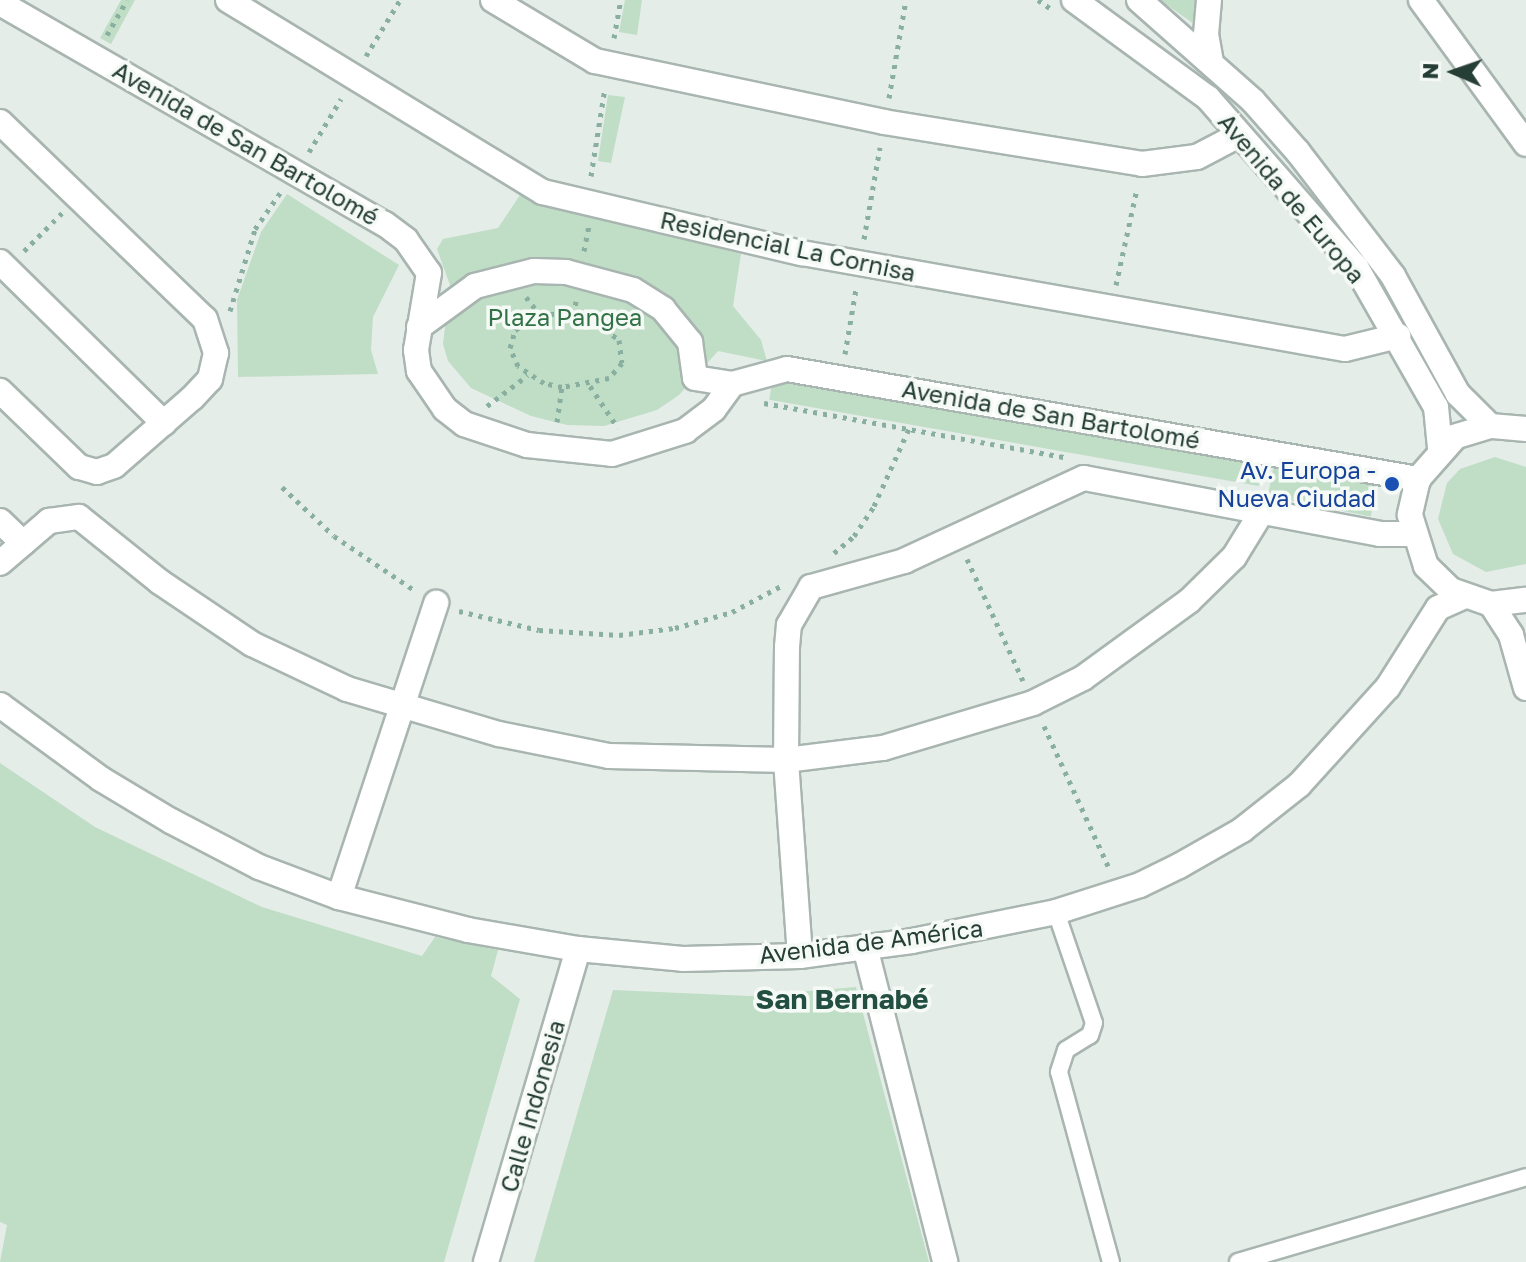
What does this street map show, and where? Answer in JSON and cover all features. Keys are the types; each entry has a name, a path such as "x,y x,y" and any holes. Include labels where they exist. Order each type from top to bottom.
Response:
{"street":[{"name":"Residencial La Cornisa","path":"228,0 543,192 860,263 1345,349 1398,336"},
{"path":"493,0 609,65 884,122 1142,164 1197,157 1239,135"},
{"name":"Avenida de Europa","path":"1139,0 1253,101 1354,220 1393,276 1458,394 1490,426"},
{"path":"1209,0 1211,61"},
{"path":"1421,0 1526,144"},
{"name":"Avenida de San Bartolomé","path":"0,3 406,240 429,273 419,327 419,371 445,409 464,424 567,453 633,449 685,431 714,409 732,384"},
{"name":"Avenida de Europa","path":"1068,8 1208,98 1356,267 1436,407 1440,448"},
{"path":"0,122 205,319 214,340 210,379 114,466 87,471 0,391"},
{"path":"3,266 164,423"},
{"name":"Avenida de San Bartolomé","path":"419,327 452,299 509,275 566,272 598,278 633,290 681,326 695,359 695,378 732,384 787,369 1418,479"},
{"path":"1526,429 1490,426 1463,433 1440,448 1418,479 1410,515 1412,534 1437,579 1463,597 1491,604 1526,600"},
{"path":"800,956 786,760 789,625 811,587 904,561 1084,478 1380,534 1412,534"},
{"path":"0,563 58,517 79,517 160,582 252,644 347,689 404,707 609,756 786,760 883,748 1033,703 1083,678 1189,601 1234,557 1261,513"},
{"path":"0,521 23,543"},
{"path":"1437,579 1438,608 1463,597"},
{"path":"339,897 436,603"},
{"path":"1491,604 1511,635 1526,688"},
{"name":"Avenida de América","path":"0,705 101,779 171,821 259,867 339,897 468,930 578,949 683,959 800,956 1056,912 1140,885 1179,866 1242,830 1299,785 1388,687 1438,608"},
{"path":"865,947 945,1262"},
{"name":"Calle Indonesia","path":"486,1262 578,949"}],"lane":[{"path":"1056,912 1094,1023 1090,1035 1066,1050 1059,1072 1111,1262"},
{"path":"1238,1262 1526,1177"}],"path":[{"path":"95,56 127,0"},
{"path":"593,204 591,164 621,0"},
{"path":"1038,0 1068,8"},
{"path":"1111,308 1142,164"},
{"path":"3,266 78,197"},
{"path":"841,378 860,263"},
{"path":"564,313 605,327 623,347 618,370 590,386 562,387 528,375 512,354 512,335 540,315 564,313"},
{"path":"464,424 528,375"},
{"path":"732,384 765,403 1077,459"},
{"path":"590,386 633,449"},
{"path":"824,560 854,536 874,506 909,429"},
{"path":"282,487 334,536 436,603 539,630 619,635 675,628 732,612 790,581"}],"green space":[{"path":"121,0 135,0 111,44 100,38"},
{"path":"625,0 642,0 637,35 619,32"},
{"path":"1160,0 1196,0 1194,24"},
{"path":"608,95 625,97 611,163 598,161"},
{"path":"287,194 399,265 373,317 371,350 378,374 238,377 237,300 261,232"},
{"name":"Plaza Pangea","path":"520,195 741,254 733,306 761,340 767,361 718,351 679,395 657,410 604,426 567,425 531,416 471,388 448,361 443,344 450,285 437,249 443,239 498,228"},
{"path":"773,378 1262,464 1259,486 769,400"},
{"path":"1495,457 1526,467 1526,564 1486,572 1453,554 1438,519 1447,483 1460,469"},
{"path":"1274,464 1377,484 1371,516 1268,496"},
{"path":"0,763 95,827 262,907 422,956 435,937 498,950 491,976 520,999 444,1262 0,1262 7,1225 0,1222"},
{"path":"856,987 929,1262 534,1262 613,990 749,996"}],"place":[{"name":"Av. Europa - Nueva Ciudad","path":"1392,484"}],"district":[{"name":"San Bernabé","path":"842,999"}]}
